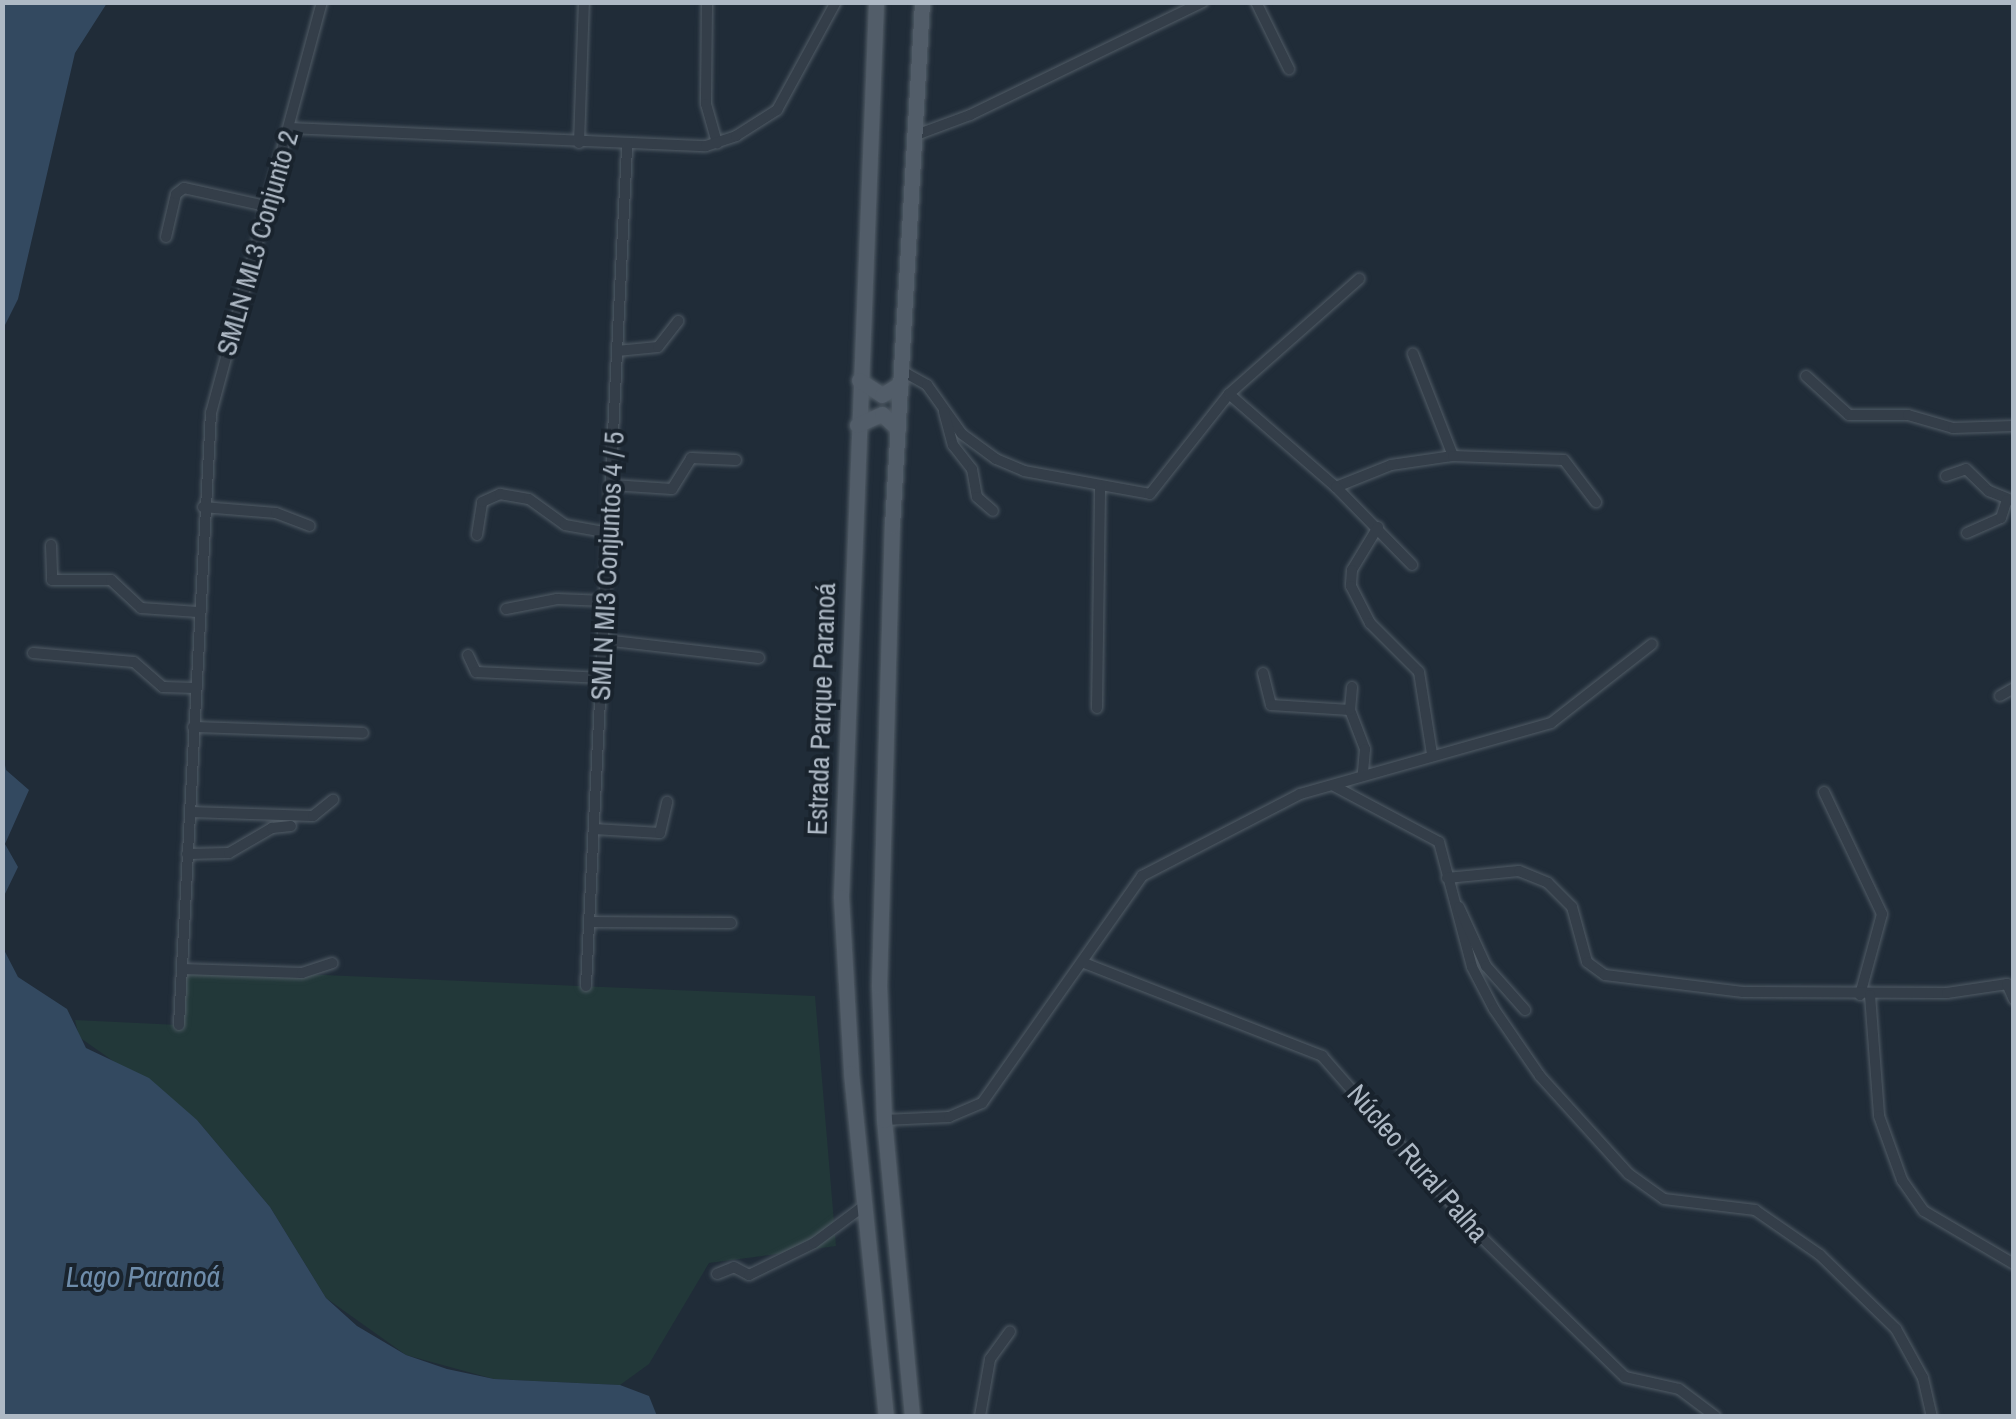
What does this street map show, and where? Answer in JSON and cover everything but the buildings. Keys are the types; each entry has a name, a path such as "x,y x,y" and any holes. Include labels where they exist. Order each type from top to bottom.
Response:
{"main road":[{"name":"Estrada Parque Paranoá","path":"876,2 841,897 886,1416"},
{"path":"912,1416 884,1120 880,967 898,429 922,2"},
{"path":"859,380 882,395 901,377"},
{"path":"857,426 882,414 898,429"},
{"path":"877,1318 893,1332 906,1321"}],"street":[{"name":"SMLN ML3 Conjunto 2","path":"179,1025 204,486 217,383 322,2"},
{"path":"578,143 584,2"},
{"path":"290,128 627,147 717,143 758,124 783,103 836,2"},
{"path":"916,135 1203,2"},
{"path":"1256,2 1288,69"},
{"path":"708,4 706,104 717,143"},
{"name":"SMLN MI3 Conjuntos 4 / 5","path":"586,986 627,147"},
{"path":"166,236 176,194 184,188 266,206"},
{"path":"901,377 927,385 970,442 996,459 1100,488 1157,492 1230,394 1359,279"},
{"path":"617,351 658,347 678,321"},
{"path":"1413,354 1453,456"},
{"path":"1806,376 1849,416 1908,415 1952,428 2014,426"},
{"path":"1230,394 1336,486 1412,565"},
{"path":"942,406 953,445 972,469 977,497 993,512"},
{"path":"1336,486 1390,465 1453,456 1564,460 1596,502"},
{"path":"612,485 672,489 691,458 736,460"},
{"path":"1946,476 1966,468 2010,500 2000,518 1966,533"},
{"path":"1098,708 1100,488"},
{"path":"477,534 482,502 500,494 529,499 565,525 610,533"},
{"path":"203,507 276,512 310,526"},
{"path":"1378,527 1352,570 1352,586 1370,623 1419,672 1432,754"},
{"path":"50,544 52,580 111,580 141,608 198,612"},
{"path":"506,609 531,602 605,600"},
{"path":"604,640 759,658"},
{"path":"884,1120 949,1117 982,1102 1084,963 1122,896 1142,876 1252,814 1364,774 1551,723 1652,644"},
{"path":"33,653 134,662 164,687 195,688"},
{"path":"468,655 476,672 602,678"},
{"path":"1263,673 1271,705 1350,710"},
{"path":"1352,686 1350,710 1365,749 1364,774"},
{"path":"2000,696 2014,688"},
{"path":"193,727 363,733"},
{"path":"1334,786 1436,838 1472,967 1516,1044 1629,1174 1664,1199 1755,1210 1820,1255 1896,1329 1924,1378 1932,1416"},
{"path":"1824,792 1882,914 1865,995 1879,1116 1902,1180 1924,1211 2010,1262 2014,1248"},
{"path":"190,812 312,816 333,800"},
{"path":"594,829 660,833 666,802"},
{"path":"188,854 236,852 272,828 291,826"},
{"path":"1448,878 1519,871 1548,883 1572,907 1586,962 1605,974 1712,991 1865,995 2010,981 2014,1000"},
{"path":"1453,898 1486,966 1525,1010"},
{"path":"589,922 731,923"},
{"path":"182,969 302,973 332,963"},
{"name":"Núcleo Rural Palha","path":"1084,963 1322,1056 1488,1245 1625,1377 1679,1389 1714,1416"},
{"path":"717,1274 734,1267 749,1274 814,1243 865,1205"},
{"path":"980,1416 990,1359 1010,1331"}],"green space":[{"path":"182,969 815,996 836,1246 709,1263 649,1364 620,1385 494,1379 406,1355 326,1298 270,1207 197,1120 79,1037 75,1020 179,1025"}],"water":[{"path":"3,2 107,3 75,53 18,299 3,329"},
{"path":"3,755 6,770 29,790 5,844 18,867 3,898"},
{"name":"Lago Paranoá","path":"2,946 18,977 67,1009 86,1048 149,1078 197,1120 270,1207 326,1298 357,1326 406,1355 447,1369 494,1379 620,1385 649,1396 657,1416 3,1416"}]}
